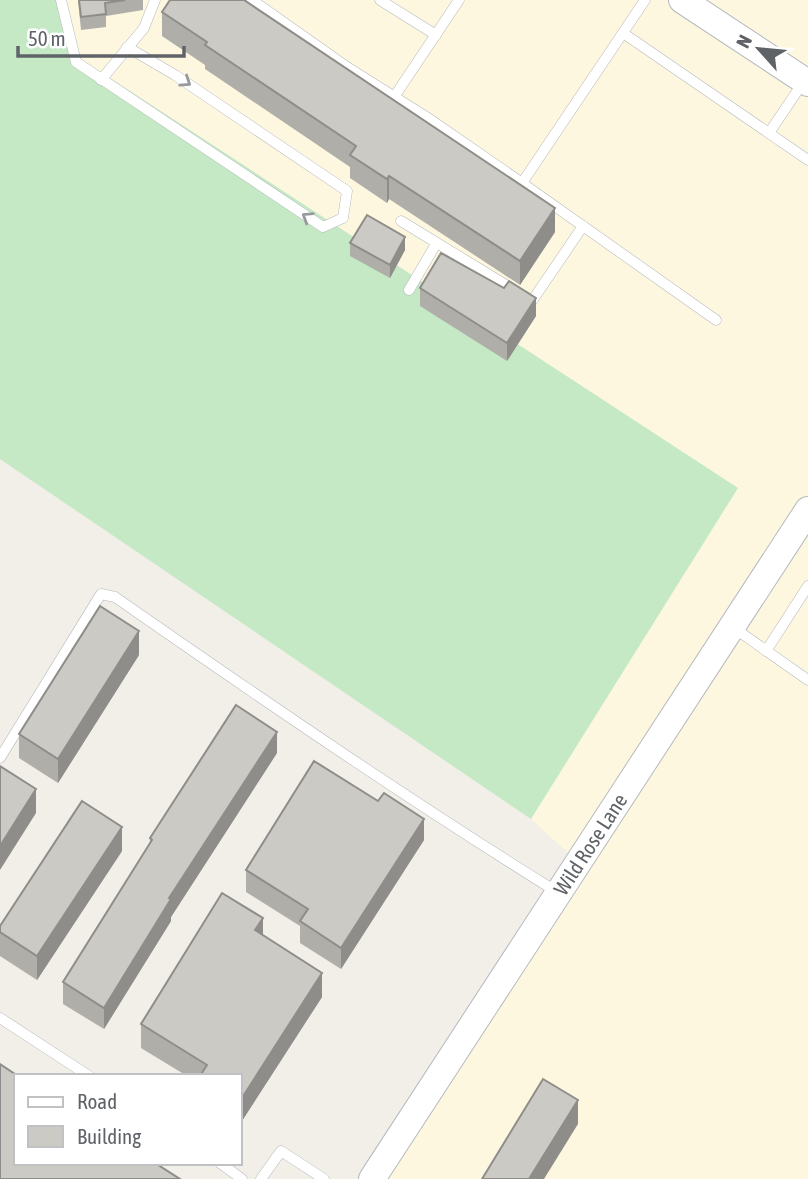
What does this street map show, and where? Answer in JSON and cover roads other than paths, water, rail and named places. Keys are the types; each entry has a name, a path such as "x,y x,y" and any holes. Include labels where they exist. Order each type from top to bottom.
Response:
{"street":[{"path":"682,0 806,81"},
{"name":"Wild Rose Lane","path":"372,1179 808,510"}],"lane":[{"path":"61,0 76,62 323,228 343,218 347,191 175,75 127,47"},
{"path":"101,80 144,28 155,0"},
{"path":"252,0 347,67 522,183 716,320"},
{"path":"380,0 436,35"},
{"path":"394,97 458,0"},
{"path":"522,183 645,0"},
{"path":"623,33 808,160"},
{"path":"769,133 806,81"},
{"path":"401,221 532,301 583,226"},
{"path":"409,290 436,244"},
{"path":"766,651 808,586"},
{"path":"0,758 101,594 116,597 283,715 558,893"},
{"path":"732,627 808,680"},
{"path":"0,1018 86,1074"},
{"path":"261,1179 281,1151 324,1179"},
{"path":"223,1165 242,1179"}]}
